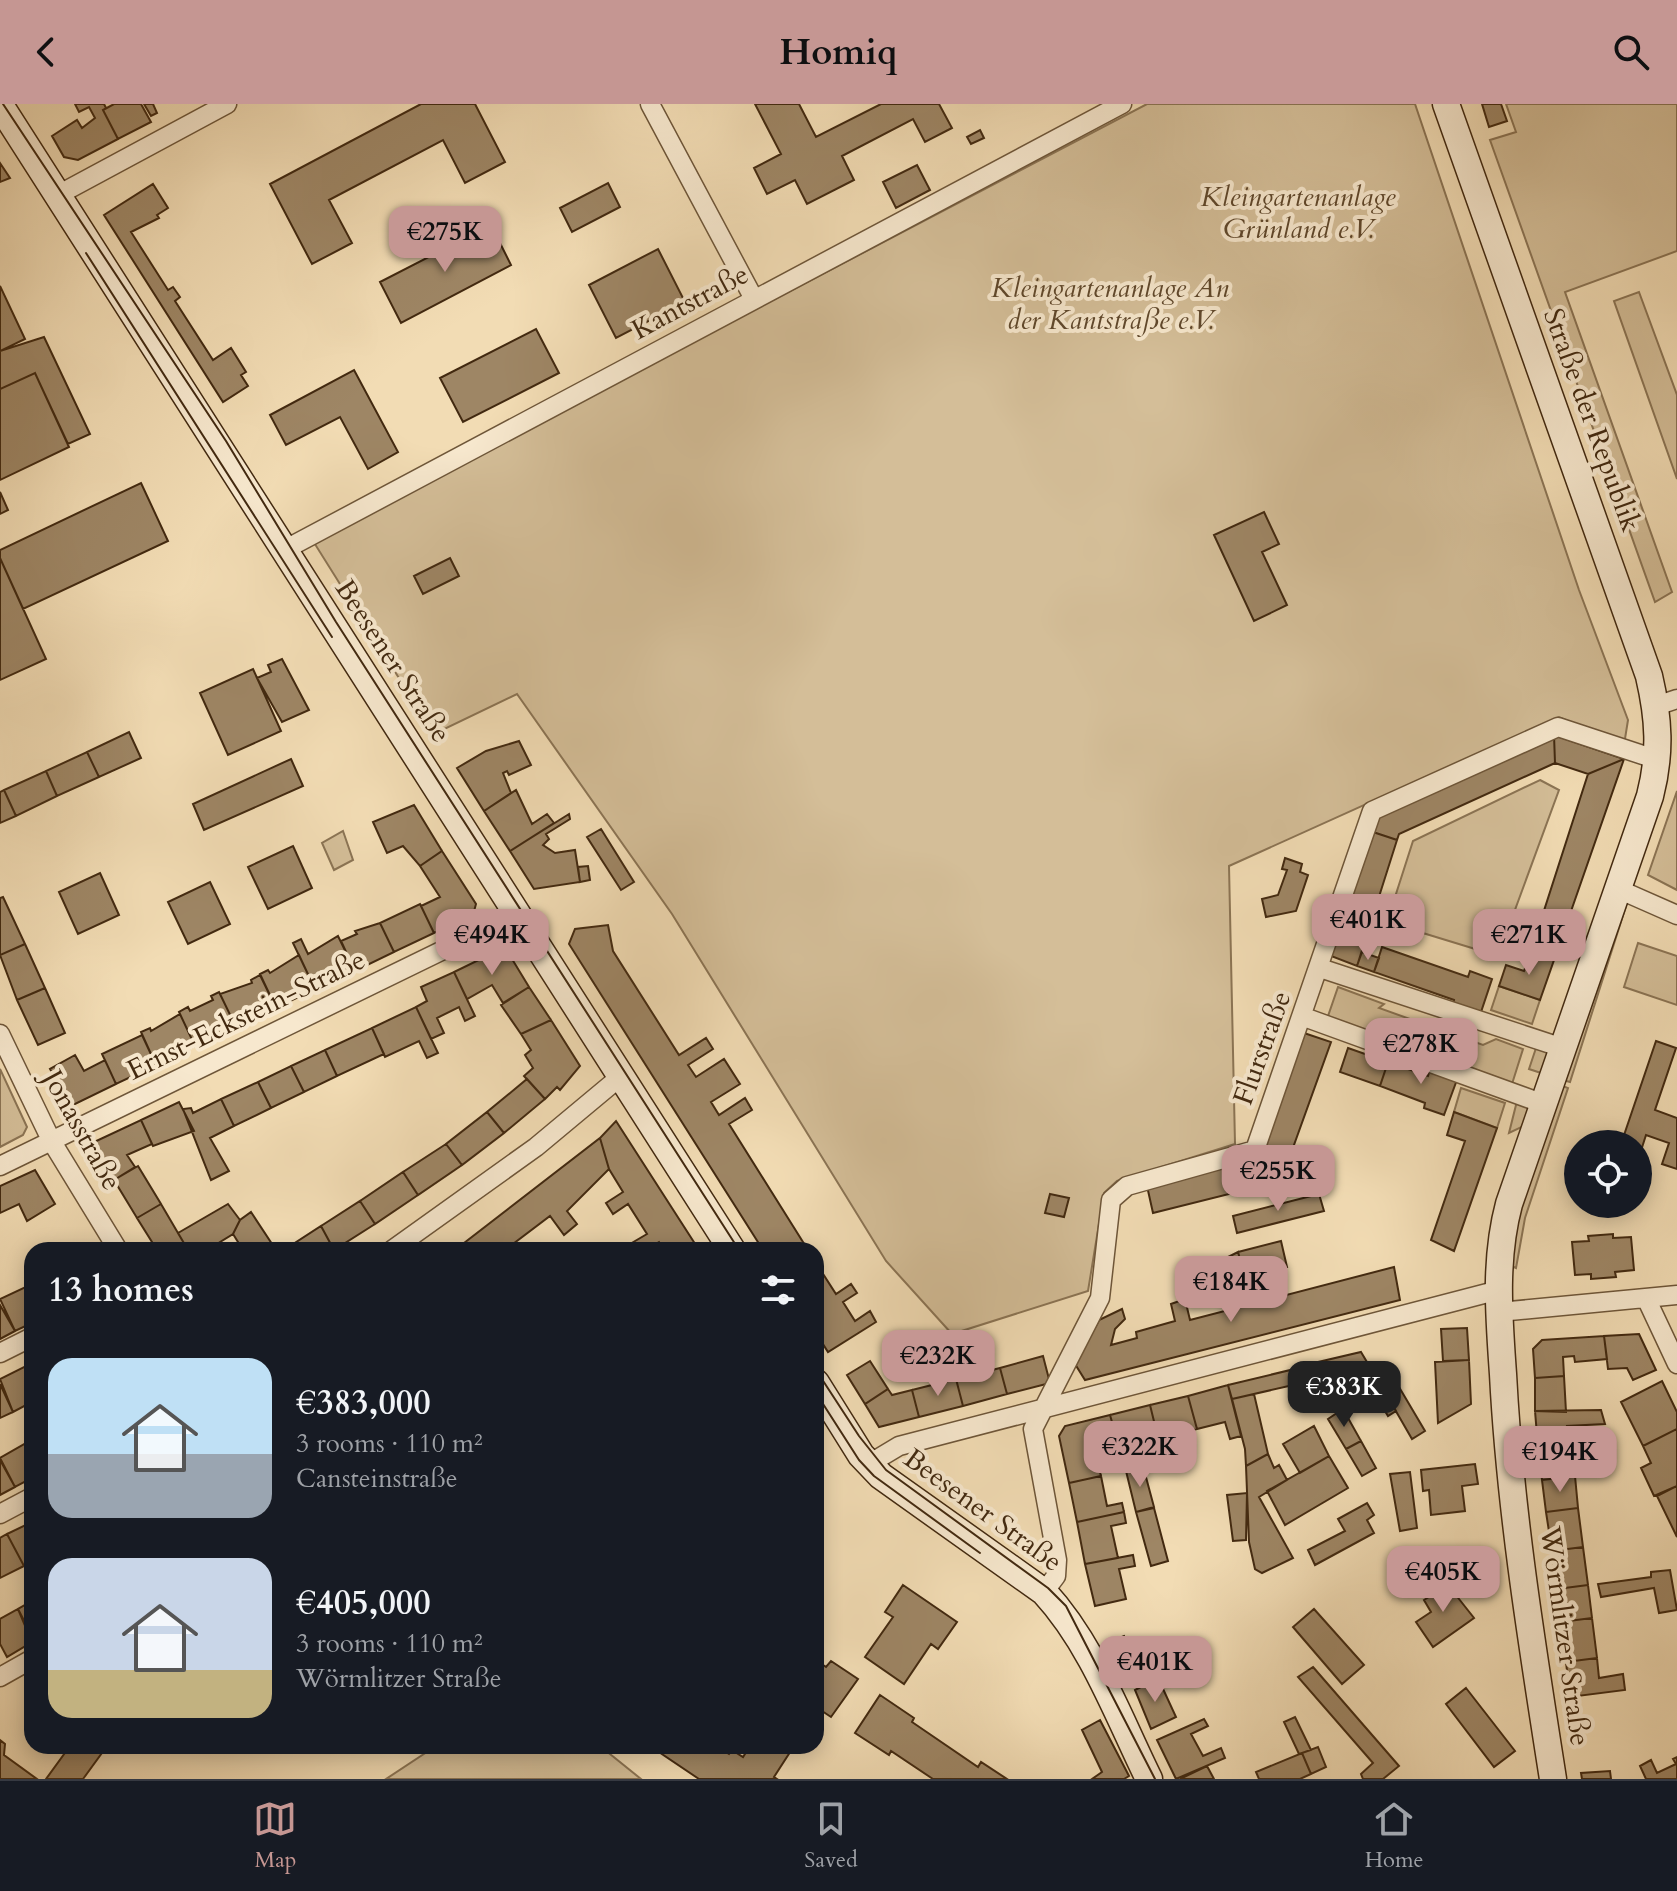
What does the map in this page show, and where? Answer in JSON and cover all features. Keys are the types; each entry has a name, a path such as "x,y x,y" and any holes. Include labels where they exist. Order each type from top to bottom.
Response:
{"street":[{"path":"56,196 227,104"},
{"path":"650,104 754,299"},
{"name":"Kantstraße","path":"284,550 1122,104"},
{"name":"Straße der Republik","path":"1446,104 1649,676 1666,702 1658,760"},
{"name":"Beesener Straße","path":"0,105 727,1242"},
{"name":"Flurstraße","path":"1046,1406 1100,1298 1111,1200 1127,1186 1255,1150 1304,1017 1372,811 1558,727 1658,760"},
{"name":"Wörmlitzer Straße","path":"1553,1779 1511,1473 1499,1301 1505,1219 1618,889 1658,760"},
{"path":"1618,889 1677,915"},
{"name":"Ernst-Eckstein-Straße","path":"0,1166 517,914"},
{"path":"1320,968 1563,1048"},
{"path":"1304,1017 1544,1104"},
{"name":"Jonasstraße","path":"0,1034 52,1142 113,1242"},
{"path":"403,1242 536,1147 620,1077"},
{"path":"869,1464 892,1448 1046,1406 1499,1301 1677,1295"},
{"path":"1646,1298 1677,1364"},
{"path":"0,1353 24,1341"},
{"name":"Beesener Straße","path":"824,1395 869,1464 1044,1592 1078,1638 1149,1779"},
{"path":"1044,1592 1056,1576 1057,1560 1033,1429 1046,1406"},
{"path":"0,1514 24,1501"},
{"path":"0,1677 24,1664"}],"green space":[{"path":"1147,104 1415,104 1579,590 1628,720 1624,745 1559,717 1229,866 1235,1144 1117,1181 1104,1193 1088,1291 952,1334 886,1261 672,914 517,694 434,734 313,541"},
{"path":"1506,104 1677,104 1677,251 1565,292 1672,592 1655,602 1490,140 1516,132"},
{"path":"1639,292 1677,395 1677,479 1614,301"},
{"path":"1540,780 1559,790 1498,956 1387,922 1413,841"},
{"path":"1677,791 1677,890 1648,875"},
{"path":"343,831 353,860 334,870 322,843"},
{"path":"1622,904 1626,906 1570,1082 1563,1080"},
{"path":"1638,943 1677,956 1677,1005 1624,987"},
{"path":"1499,986 1540,1000 1532,1024 1491,1010"},
{"path":"1338,987 1384,1004 1379,1008 1483,1045 1496,1039 1523,1049 1512,1084 1461,1066 1473,1059 1401,1033 1386,1040 1327,1019"},
{"path":"1537,1045 1544,1048 1550,1057 1544,1074 1529,1069"},
{"path":"0,1069 27,1127 23,1135 0,1147"},
{"path":"1560,1085 1568,1088 1525,1218 1516,1268 1509,1265 1517,1214"},
{"path":"1461,1088 1505,1103 1497,1128 1454,1112"},
{"path":"1517,1101 1525,1103 1530,1112 1526,1125 1509,1133"},
{"path":"424,1754 610,1754 641,1779 386,1779"}],"building":[{"path":"75,104 104,104 106,108 103,110 118,139 78,160 64,157 52,136 77,120 82,128 95,118 89,107 79,112"},
{"path":"114,104 141,104 151,122 118,139 103,110"},
{"path":"144,104 153,104 157,113 151,116"},
{"path":"421,104 475,104 505,162 465,183 443,140 329,200 352,243 312,264 270,184"},
{"path":"755,104 799,104 816,137 881,104 939,104 952,128 925,142 913,119 842,156 854,180 807,204 795,180 767,194 754,168 781,154"},
{"path":"1482,104 1501,104 1507,121 1489,127"},
{"path":"980,130 984,138 971,144 967,137"},
{"path":"0,163 10,178 0,182"},
{"path":"917,165 930,190 896,208 883,182"},
{"path":"608,183 620,207 572,232 560,208"},
{"path":"153,184 168,208 157,215 159,218 131,232 168,290 173,287 180,297 175,301 213,360 231,348 246,372 241,375 248,386 223,402 104,215"},
{"path":"491,225 511,265 401,323 380,282"},
{"path":"658,249 685,302 616,338 589,285"},
{"path":"0,286 25,339 0,351"},
{"path":"536,329 559,373 463,422 440,378"},
{"path":"44,337 90,434 68,444 35,373 0,389 0,351"},
{"path":"354,370 398,452 368,469 340,417 286,445 270,415"},
{"path":"35,373 69,447 0,480 0,389"},
{"path":"141,483 168,541 23,609 0,558 0,550"},
{"path":"0,492 8,510 0,514"},
{"path":"1264,512 1279,544 1262,552 1287,605 1254,621 1214,535"},
{"path":"0,558 46,659 0,680"},
{"path":"450,558 459,576 423,594 414,576"},
{"path":"282,659 309,710 282,722 257,678 271,672 268,665"},
{"path":"253,669 281,731 228,755 200,693"},
{"path":"129,732 141,758 99,777 87,752"},
{"path":"1554,735 1624,759 1588,774 1555,763"},
{"path":"1554,735 1555,763 1399,834 1397,840 1373,832 1379,814"},
{"path":"519,741 531,765 509,775 507,771 503,773 511,793 484,811 457,768 486,751"},
{"path":"87,752 99,777 57,796 46,771"},
{"path":"291,759 303,786 204,830 193,804"},
{"path":"1624,759 1554,960 1531,951 1588,774"},
{"path":"46,771 57,796 16,816 4,790"},
{"path":"4,790 16,816 0,823 0,792"},
{"path":"516,790 532,824 547,814 554,823 510,851 484,811"},
{"path":"414,805 442,851 420,866 403,846 387,853 373,822"},
{"path":"569,814 570,819 546,834 549,839 543,845 555,853 575,850 580,882 534,889 510,851"},
{"path":"601,829 634,882 621,890 587,837"},
{"path":"1373,832 1397,840 1357,966 1331,956"},
{"path":"293,846 312,888 268,909 248,867"},
{"path":"442,851 476,904 473,915 434,933 421,906 440,897 420,866"},
{"path":"1285,858 1302,864 1300,872 1308,875 1296,911 1266,917 1262,899 1278,895 1287,870 1282,869"},
{"path":"588,866 590,880 580,882 578,867"},
{"path":"100,873 119,915 78,934 59,892"},
{"path":"210,882 230,924 188,944 168,902"},
{"path":"3,897 25,944 0,955 0,898"},
{"path":"420,904 434,933 394,952 380,923"},
{"path":"380,923 394,952 355,971 341,941 357,934 355,931"},
{"path":"608,925 613,951 679,1055 706,1038 713,1049 688,1065 696,1077 724,1059 740,1084 711,1102 719,1115 745,1098 752,1110 729,1124 803,1242 758,1242 569,944 575,929"},
{"path":"338,936 355,971 315,989 293,943 301,939 308,954"},
{"path":"25,944 45,988 17,1000 0,955"},
{"path":"1382,947 1468,977 1470,971 1492,979 1479,1018 1452,1008 1454,1000 1374,972"},
{"path":"497,951 509,954 529,987 503,1003 492,985 467,999 454,972"},
{"path":"1531,951 1554,960 1540,1000 1499,986 1506,965 1524,971"},
{"path":"1362,952 1379,958 1374,972 1357,966"},
{"path":"299,955 315,989 276,1008 260,974 268,970 270,973"},
{"path":"454,972 475,1016 465,1021 459,1007 437,1018 444,1033 431,1039 416,1007 427,1001 421,987"},
{"path":"260,975 276,1008 236,1027 220,994 252,983 251,980"},
{"path":"529,987 551,1020 521,1034 501,1005"},
{"path":"45,988 65,1033 38,1045 17,1000"},
{"path":"219,992 236,1027 195,1046 179,1012 188,1007 190,1011 213,1000 211,996"},
{"path":"416,1007 438,1053 427,1058 419,1041 385,1057 372,1028"},
{"path":"180,1014 195,1046 156,1065 141,1032 150,1028 151,1031"},
{"path":"551,1020 580,1066 560,1090 557,1087 545,1099 524,1076 533,1068 525,1055 531,1050 521,1034"},
{"path":"372,1028 384,1054 337,1076 325,1050"},
{"path":"1304,1033 1331,1042 1281,1181 1261,1156"},
{"path":"142,1035 156,1065 116,1084 102,1054"},
{"path":"1656,1041 1676,1048 1655,1110 1677,1118 1677,1169 1662,1164 1669,1143 1652,1137 1652,1130 1626,1130"},
{"path":"1348,1048 1388,1062 1380,1086 1340,1072"},
{"path":"325,1050 337,1076 304,1092 291,1066"},
{"path":"75,1055 84,1071 105,1060 116,1084 71,1106 50,1069"},
{"path":"1388,1062 1428,1076 1430,1069 1458,1077 1444,1115 1424,1108 1425,1103 1380,1086"},
{"path":"291,1066 304,1092 271,1108 258,1082"},
{"path":"527,1079 545,1099 504,1133 487,1112"},
{"path":"258,1082 271,1108 234,1126 221,1099"},
{"path":"221,1099 234,1126 210,1138 229,1171 211,1180 183,1109 191,1108 193,1113"},
{"path":"179,1102 194,1131 153,1146 141,1120"},
{"path":"487,1112 504,1133 462,1165 446,1144"},
{"path":"1454,1112 1497,1128 1454,1251 1431,1240 1465,1141 1447,1135"},
{"path":"141,1120 152,1144 127,1155 135,1167 114,1180 92,1143"},
{"path":"616,1121 694,1242 633,1242 647,1234 628,1204 613,1214 606,1203 623,1192 609,1169 600,1138"},
{"path":"600,1138 609,1169 567,1211 577,1224 564,1235 550,1216 516,1242 465,1242"},
{"path":"446,1144 462,1165 418,1195 403,1172"},
{"path":"1261,1156 1281,1181 1153,1213 1147,1186"},
{"path":"138,1166 161,1204 137,1218 114,1180"},
{"path":"35,1170 55,1204 27,1221 19,1204 0,1213 0,1186"},
{"path":"403,1172 418,1195 375,1224 360,1201"},
{"path":"1050,1194 1069,1198 1064,1217 1045,1213"},
{"path":"1319,1194 1324,1211 1237,1233 1233,1216"},
{"path":"360,1201 375,1224 347,1242 330,1242 321,1226"},
{"path":"161,1204 183,1242 152,1242 137,1218"},
{"path":"228,1204 240,1220 233,1234 220,1242 183,1242 178,1233"},
{"path":"251,1212 271,1242 238,1242 233,1234 240,1220"},
{"path":"321,1226 330,1242 296,1242"},
{"path":"1613,1234 1613,1238 1631,1237 1634,1270 1615,1272 1616,1277 1591,1279 1591,1274 1575,1275 1572,1242 1589,1241 1588,1236"},
{"path":"1281,1241 1287,1267 1245,1277 1238,1252"},
{"path":"1238,1252 1248,1287 1238,1289 1234,1276 1216,1281 1220,1294 1209,1297 1202,1270"},
{"path":"1394,1267 1400,1300 1085,1380 1075,1364 1099,1320 1122,1309 1125,1319 1115,1329 1111,1345 1137,1338 1136,1332 1175,1321 1171,1304 1185,1299 1190,1320"},
{"path":"824,1275 836,1294 851,1284 857,1293 843,1302 855,1321 870,1311 876,1322 828,1352 824,1346"},
{"path":"24,1288 24,1327 15,1331 0,1299"},
{"path":"0,1305 15,1331 0,1339"},
{"path":"1467,1328 1469,1360 1443,1361 1441,1329"},
{"path":"1639,1334 1656,1370 1633,1380 1627,1368 1608,1369 1604,1336"},
{"path":"1604,1336 1607,1359 1575,1362 1574,1356 1563,1357 1564,1376 1535,1378 1533,1349 1542,1340"},
{"path":"1361,1352 1396,1411 1388,1416 1379,1401 1374,1404 1367,1393 1360,1398 1344,1372 1323,1378 1318,1362"},
{"path":"1043,1356 1050,1383 1007,1394 1000,1368"},
{"path":"1469,1360 1471,1404 1438,1423 1435,1362"},
{"path":"870,1361 888,1389 865,1404 847,1375"},
{"path":"1307,1366 1311,1381 1232,1399 1228,1385"},
{"path":"24,1367 24,1406 13,1412 0,1379"},
{"path":"1000,1368 1007,1394 963,1406 956,1379"},
{"path":"1564,1376 1566,1412 1535,1411 1535,1378"},
{"path":"956,1379 963,1406 919,1417 912,1390"},
{"path":"1662,1381 1677,1412 1677,1429 1643,1446 1621,1402"},
{"path":"0,1384 13,1412 0,1418"},
{"path":"1228,1385 1241,1436 1230,1439 1225,1422 1197,1429 1188,1396"},
{"path":"1399,1387 1425,1431 1412,1439 1386,1394"},
{"path":"888,1389 892,1395 912,1390 919,1417 879,1427 865,1404"},
{"path":"1254,1394 1268,1454 1246,1466 1245,1449 1232,1399"},
{"path":"1188,1396 1197,1429 1169,1436 1173,1452 1162,1454 1150,1405"},
{"path":"1150,1405 1162,1454 1149,1458 1145,1441 1119,1447 1110,1415"},
{"path":"1343,1409 1361,1441 1346,1449 1328,1419"},
{"path":"1601,1410 1605,1424 1567,1426 1569,1443 1538,1447 1535,1411"},
{"path":"1110,1415 1119,1447 1095,1454 1101,1476 1069,1483 1059,1436 1065,1426"},
{"path":"1314,1426 1329,1456 1300,1473 1283,1444"},
{"path":"1677,1429 1677,1486 1654,1496 1641,1468 1651,1463 1643,1446"},
{"path":"1361,1441 1376,1468 1362,1476 1346,1449"},
{"path":"1569,1443 1571,1460 1588,1458 1590,1474 1542,1480 1538,1447"},
{"path":"24,1444 24,1482 15,1487 0,1458"},
{"path":"1268,1454 1274,1468 1279,1465 1287,1480 1259,1497 1293,1558 1262,1573 1255,1569 1249,1542 1246,1466"},
{"path":"1329,1456 1348,1488 1285,1525 1267,1491"},
{"path":"0,1460 15,1487 0,1495"},
{"path":"1475,1464 1478,1484 1462,1486 1465,1511 1431,1515 1429,1490 1423,1491 1421,1470"},
{"path":"1143,1466 1154,1507 1136,1512 1126,1471"},
{"path":"1410,1472 1417,1528 1400,1531 1390,1474"},
{"path":"1101,1476 1107,1506 1122,1503 1124,1512 1077,1522 1069,1483"},
{"path":"1575,1476 1578,1508 1546,1512 1542,1480"},
{"path":"1677,1486 1677,1537 1657,1496"},
{"path":"1247,1493 1246,1540 1233,1541 1227,1495"},
{"path":"1367,1503 1374,1515 1367,1520 1374,1533 1315,1565 1308,1550 1345,1531 1338,1519"},
{"path":"1154,1508 1168,1561 1151,1566 1136,1512"},
{"path":"1578,1508 1583,1547 1552,1551 1546,1512"},
{"path":"1124,1512 1126,1523 1111,1526 1118,1558 1085,1564 1077,1522"},
{"path":"24,1526 24,1566 7,1534"},
{"path":"7,1534 24,1566 0,1578 0,1538"},
{"path":"1583,1547 1588,1585 1557,1589 1552,1551"},
{"path":"1133,1555 1135,1566 1119,1569 1126,1599 1095,1606 1085,1564"},
{"path":"1670,1570 1677,1610 1659,1613 1654,1588 1601,1597 1598,1584 1651,1577 1651,1572"},
{"path":"1444,1580 1474,1618 1433,1647 1416,1622 1431,1612 1424,1600 1432,1595 1428,1590"},
{"path":"903,1585 957,1622 938,1649 931,1644 904,1684 865,1657 893,1617 885,1612"},
{"path":"1588,1585 1592,1618 1561,1622 1557,1589"},
{"path":"24,1606 24,1621 18,1609"},
{"path":"18,1609 24,1623 24,1647 7,1657 0,1644 0,1619"},
{"path":"1314,1609 1364,1665 1342,1684 1293,1627"},
{"path":"1592,1618 1597,1658 1566,1662 1561,1622"},
{"path":"1124,1636 1133,1657 1122,1662 1112,1641"},
{"path":"1597,1658 1599,1678 1623,1674 1625,1690 1570,1697 1566,1662"},
{"path":"831,1661 858,1679 831,1717 824,1712 824,1666"},
{"path":"1313,1667 1399,1766 1383,1779 1363,1779 1361,1774 1373,1763 1298,1677"},
{"path":"1158,1678 1176,1717 1151,1729 1135,1690"},
{"path":"1466,1688 1515,1751 1494,1767 1446,1704"},
{"path":"880,1695 914,1718 912,1722 978,1767 981,1762 1007,1779 933,1779 891,1751 889,1755 855,1733"},
{"path":"1295,1717 1311,1750 1299,1754 1284,1722"},
{"path":"1204,1719 1208,1726 1191,1734 1203,1756 1221,1748 1225,1758 1176,1779 1157,1740"},
{"path":"1100,1720 1129,1776 1124,1779 1092,1779 1102,1772 1082,1730"},
{"path":"0,1740 5,1744 4,1755 37,1779 0,1779"},
{"path":"1318,1747 1326,1767 1311,1774 1302,1753"},
{"path":"1302,1753 1311,1774 1300,1779 1259,1779 1256,1772"},
{"path":"64,1754 101,1754 83,1779 46,1779"},
{"path":"662,1754 738,1754 743,1757 745,1754 789,1754 774,1777 777,1779 699,1779"},
{"path":"1677,1757 1677,1779 1646,1779 1640,1766 1651,1760 1657,1773 1676,1764 1673,1759"},
{"path":"1207,1766 1214,1779 1180,1779"},
{"path":"1610,1771 1611,1779 1582,1779 1581,1773"}],"tram line":[{"path":"3,104 226,441 336,622 734,1242"},
{"path":"86,253 332,637"},
{"path":"824,1382 859,1436 886,1470 1048,1588 1066,1606 1155,1779"},
{"path":"824,1405 859,1460 874,1476 980,1553"}],"park label":[{"name":"Kleingartenanlage Grünland e.V.","path":"1298,213"},
{"name":"Kleingartenanlage An der Kantstraße e.V.","path":"1110,304"}]}
